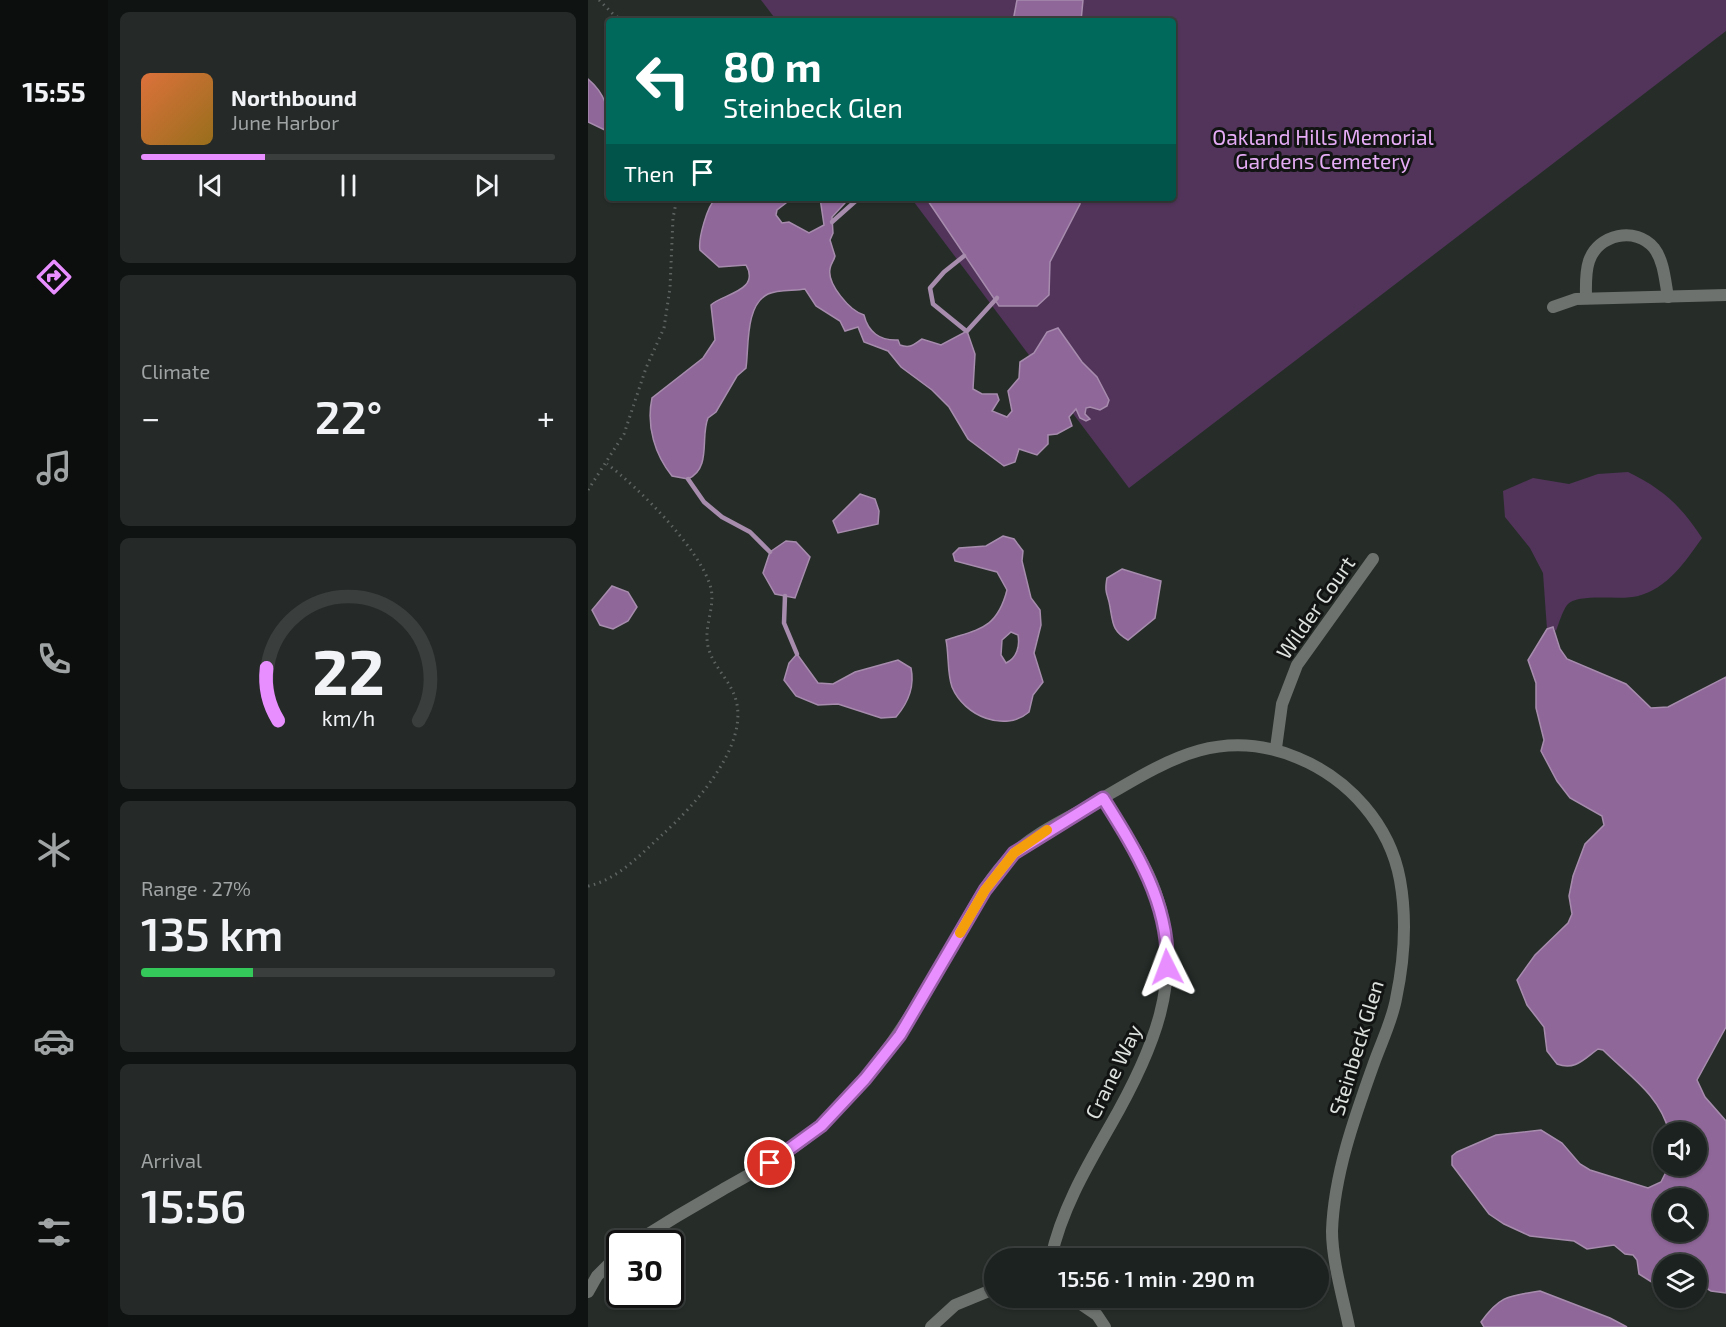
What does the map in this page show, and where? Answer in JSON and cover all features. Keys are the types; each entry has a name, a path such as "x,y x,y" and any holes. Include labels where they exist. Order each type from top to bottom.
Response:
{"street":[{"path":"1586,298 1590,260 1596,250 1606,241 1627,234 1647,241 1655,249 1661,260 1668,297"},
{"path":"1553,307 1586,298 1726,295"},
{"name":"Wilder Court","path":"1275,748 1282,704 1297,666 1374,559"},
{"name":"Steinbeck Glen","path":"656,1230 770,1163 821,1126 865,1079 900,1035 985,890 1014,853 1152,768 1183,753 1230,745 1275,748 1310,763 1344,785 1367,808 1394,857 1400,880 1405,930 1396,1002 1358,1108 1339,1179 1332,1233 1349,1327"},
{"name":"Crane Way","path":"1055,1248 1078,1183 1149,1052 1164,1004 1168,949 1156,893 1131,844 1103,798"},
{"path":"588,1292 597,1276 606,1267"},
{"path":"931,1327 955,1305 984,1293"},
{"path":"1087,1308 1097,1315 1105,1327"}],"path":[{"path":"599,0 619,18"},
{"path":"588,490 607,464 624,434 646,368 664,328 670,288 673,218 676,201"},
{"path":"588,886 604,883 646,849 687,810 709,786 736,728 736,701 712,659 707,639 712,609 710,585 698,562 640,491 607,464"}],"green space":[{"name":"Oakland Hills Memorial Gardens Cemetery","path":"761,0 1726,0 1726,31 1129,488 913,201 1176,201 1176,18 775,18"},
{"path":"1628,472 1670,499 1702,538 1675,573 1658,587 1638,596 1573,601 1565,608 1556,631 1553,627 1547,629 1543,573 1530,548 1505,517 1503,491 1533,478 1569,484 1598,474"}],"shaded area":[{"path":"1017,0 1083,0 1081,18 1014,18"},
{"path":"588,79 603,97 606,108 606,131 588,122"},
{"path":"786,201 777,210 776,215 782,223 789,222 809,233 824,225 820,201 845,201 832,217 833,233 830,240 835,256 830,267 830,275 846,303 864,315 872,331 880,337 898,340 900,345 907,346 922,339 941,345 967,331 975,354 973,389 982,394 997,394 999,400 992,411 1007,417 1012,411 1008,391 1019,378 1020,362 1034,353 1047,332 1058,328 1082,362 1097,377 1109,400 1107,406 1100,410 1086,408 1085,414 1090,419 1086,421 1080,418 1076,409 1069,417 1072,426 1057,434 1048,435 1048,444 1037,455 1019,449 1015,462 1004,466 968,439 949,407 932,390 901,367 888,351 864,342 858,327 845,331 840,321 816,306 805,289 776,291 761,299 755,307 750,327 746,368 737,376 716,412 708,418 703,460 700,467 688,479 672,476 653,440 650,419 652,398 703,358 715,340 711,305 738,291 748,281 749,274 746,265 719,267 700,250 704,223 713,202"},
{"path":"928,201 1080,201 1050,262 1049,295 1037,306 999,306"},
{"path":"860,494 875,499 879,511 878,524 838,533 833,521"},
{"path":"1003,536 1014,539 1023,551 1022,561 1031,598 1040,610 1041,625 1034,653 1043,682 1033,695 1029,712 1009,721 997,721 975,713 958,697 949,676 946,640 985,626 998,613 1007,590 997,572 955,561 953,554 959,548 986,546","holes":["1011,632 1018,635 1017,651 1006,663 1001,655 1002,640"]},
{"path":"786,541 796,542 810,557 795,598 775,594 763,573 770,552"},
{"path":"1122,569 1161,581 1155,618 1128,640 1114,626 1106,591 1107,578"},
{"path":"612,586 628,592 637,607 628,621 613,629 600,625 592,610"},
{"path":"1553,627 1560,649 1567,659 1626,684 1651,708 1668,707 1726,677 1726,1027 1697,1080 1705,1097 1726,1121 1726,1293 1707,1289 1707,1254 1653,1254 1653,1283 1639,1274 1637,1260 1633,1255 1625,1254 1614,1245 1587,1249 1574,1241 1530,1236 1504,1224 1489,1214 1452,1165 1452,1156 1457,1152 1496,1135 1541,1130 1562,1143 1580,1164 1590,1170 1648,1188 1661,1182 1664,1176 1707,1176 1707,1122 1666,1122 1651,1097 1603,1050 1598,1049 1574,1065 1557,1064 1547,1051 1544,1027 1527,1005 1517,980 1535,955 1568,923 1572,914 1569,896 1573,876 1585,844 1604,825 1602,816 1570,798 1557,781 1541,751 1544,740 1536,708 1536,683 1528,660 1547,629"},
{"path":"797,654 818,683 833,684 855,672 898,660 911,668 910,694 896,717 881,718 838,704 818,705 796,696 784,680 789,663"},
{"path":"1540,1291 1610,1318 1627,1327 1484,1327 1481,1322 1494,1306 1506,1298"}],"waterway":[{"path":"832,222 856,201"},
{"path":"964,256 944,272 930,288 933,304 965,330"},
{"path":"967,331 997,298"},
{"path":"688,479 704,502 722,517 750,532 770,552"},
{"path":"785,596 784,623 797,654"}],"slow traffic":[{"path":"960,933 998,871 1014,853 1047,830"}],"route":[{"path":"770,1163 821,1126 865,1079 900,1035 985,890 1014,853 1048,829 1103,798 1131,844 1156,893 1168,949 1167,967"}]}
